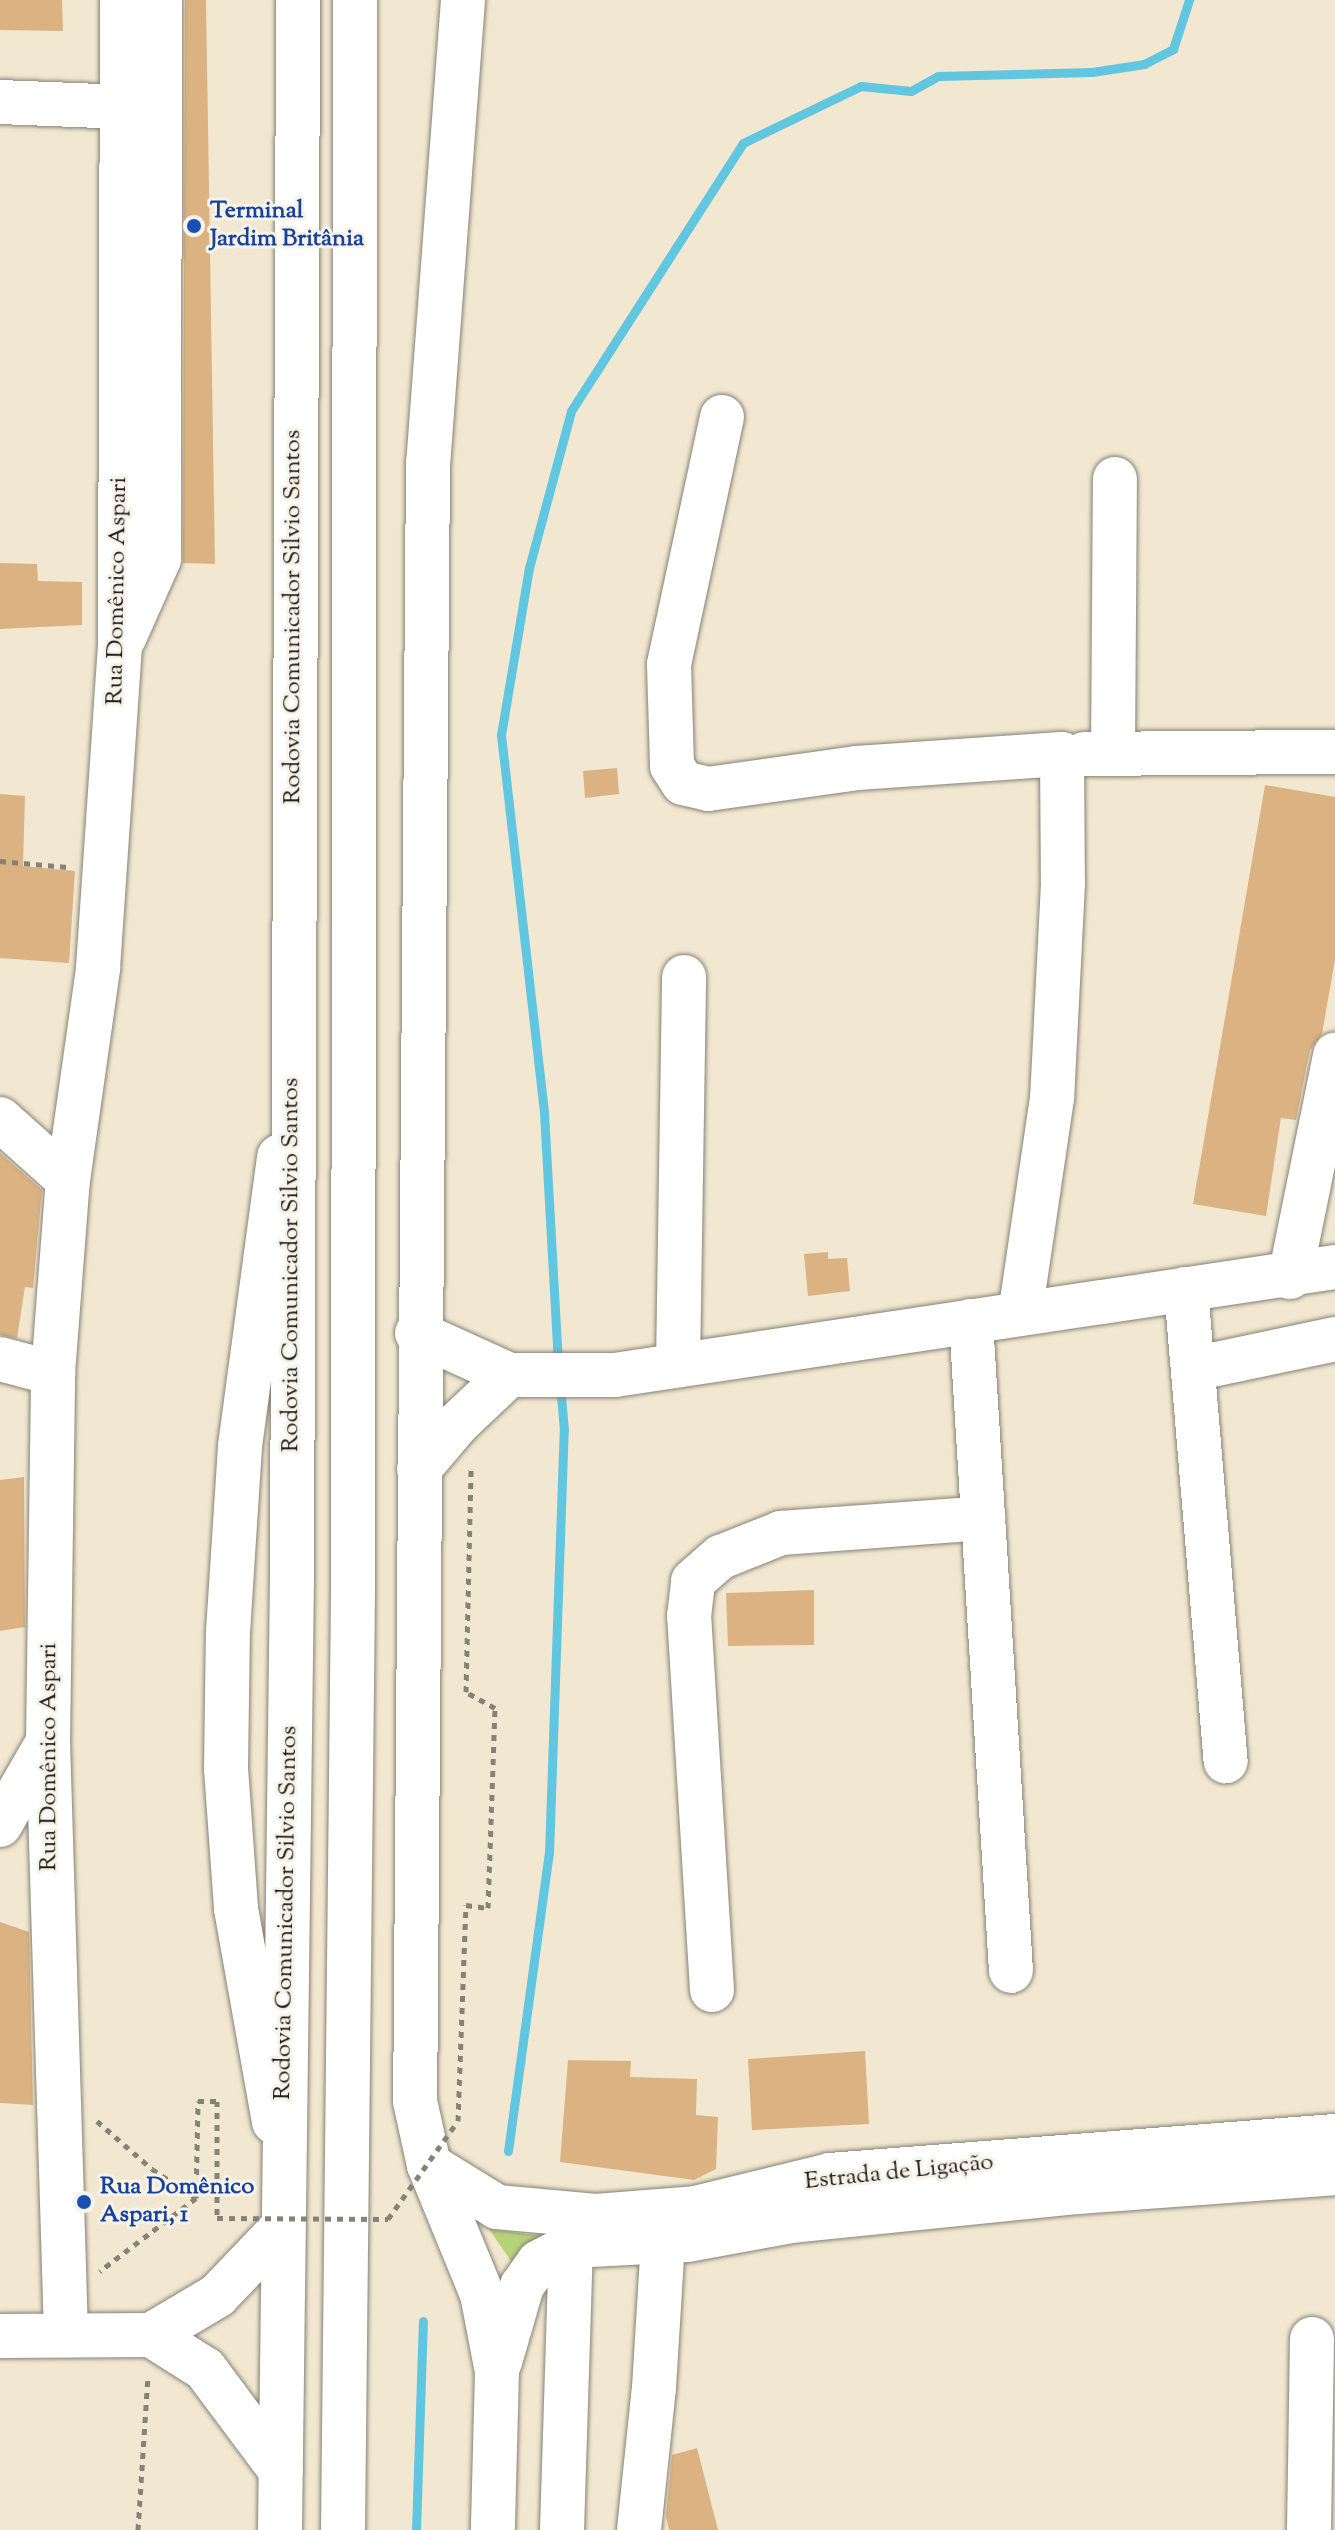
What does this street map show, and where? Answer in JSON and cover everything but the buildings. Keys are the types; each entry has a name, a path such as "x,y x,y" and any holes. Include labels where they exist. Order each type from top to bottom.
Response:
{"main road":[{"name":"Rua Domênico Aspari","path":"64,2315 48,1742 53,1373 68,1180 98,968 120,647 125,107 122,0"},
{"path":"120,647 159,559 160,0"},
{"name":"Rodovia Comunicador Silvio Santos","path":"280,2530 281,2229 292,1575 291,1068 298,0"},
{"path":"343,2530 353,1593 355,0"},
{"path":"463,0 428,462 417,1333 415,2101 429,2165 482,2294 497,2372 493,2530"},
{"path":"0,102 125,107"},
{"path":"722,417 669,664 672,766 683,783 708,789 857,768 1062,754 1335,752"},
{"path":"1113,754 1115,479"},
{"path":"1020,1314 1052,1098 1063,883 1062,754"},
{"path":"678,1365 684,977"},
{"path":"1290,1277 1335,1055"},
{"path":"282,2169 236,1908 226,1769 228,1632 240,1446 291,1068"},
{"path":"0,1119 68,1180"},
{"path":"417,1333 517,1375 615,1375 1186,1289 1290,1277 1335,1267"},
{"path":"1186,1289 1226,1761"},
{"path":"971,1321 1011,1971"},
{"path":"1193,1369 1335,1339"},
{"path":"0,1359 53,1373"},
{"path":"419,1469 457,1424 517,1375"},
{"path":"712,1990 689,1616 693,1581 721,1557 781,1533 983,1518"},
{"path":"0,1825 48,1742"},
{"name":"Estrada de Ligação","path":"497,2372 522,2286 539,2262 571,2246 662,2226 830,2175 1335,2136"},
{"name":"Estrada de Ligação","path":"429,2165 497,2207 662,2226 1335,2173"},
{"path":"639,2530 662,2226"},
{"path":"151,2335 217,2296 281,2229"},
{"path":"562,2530 571,2246"},
{"path":"0,2336 64,2315 151,2335 205,2369 281,2471"},
{"path":"1309,2530 1312,2339"}],"path":[{"path":"0,861 105,870"},
{"path":"64,2315 196,2198 198,2101 217,2101 217,2218 388,2219 458,2121 466,1905 488,1908 495,1708 466,1692 471,1454"},
{"path":"88,2109 129,2150 196,2198"},
{"path":"138,2530 151,2335"}],"green space":[{"path":"489,2229 542,2236 513,2264"}],"waterway":[{"path":"558,1363 544,1112 501,735 529,568 571,411 743,143 861,86 911,91 938,76 1092,72 1144,64 1173,49 1189,0"},
{"path":"508,2151 549,1853 564,1430 560,1385"},
{"path":"416,2530 423,2321"}],"place":[{"name":"Terminal Jardim Britânia","path":"194,226"},
{"name":"Rua Domênico Aspari, 1","path":"84,2202"}]}
